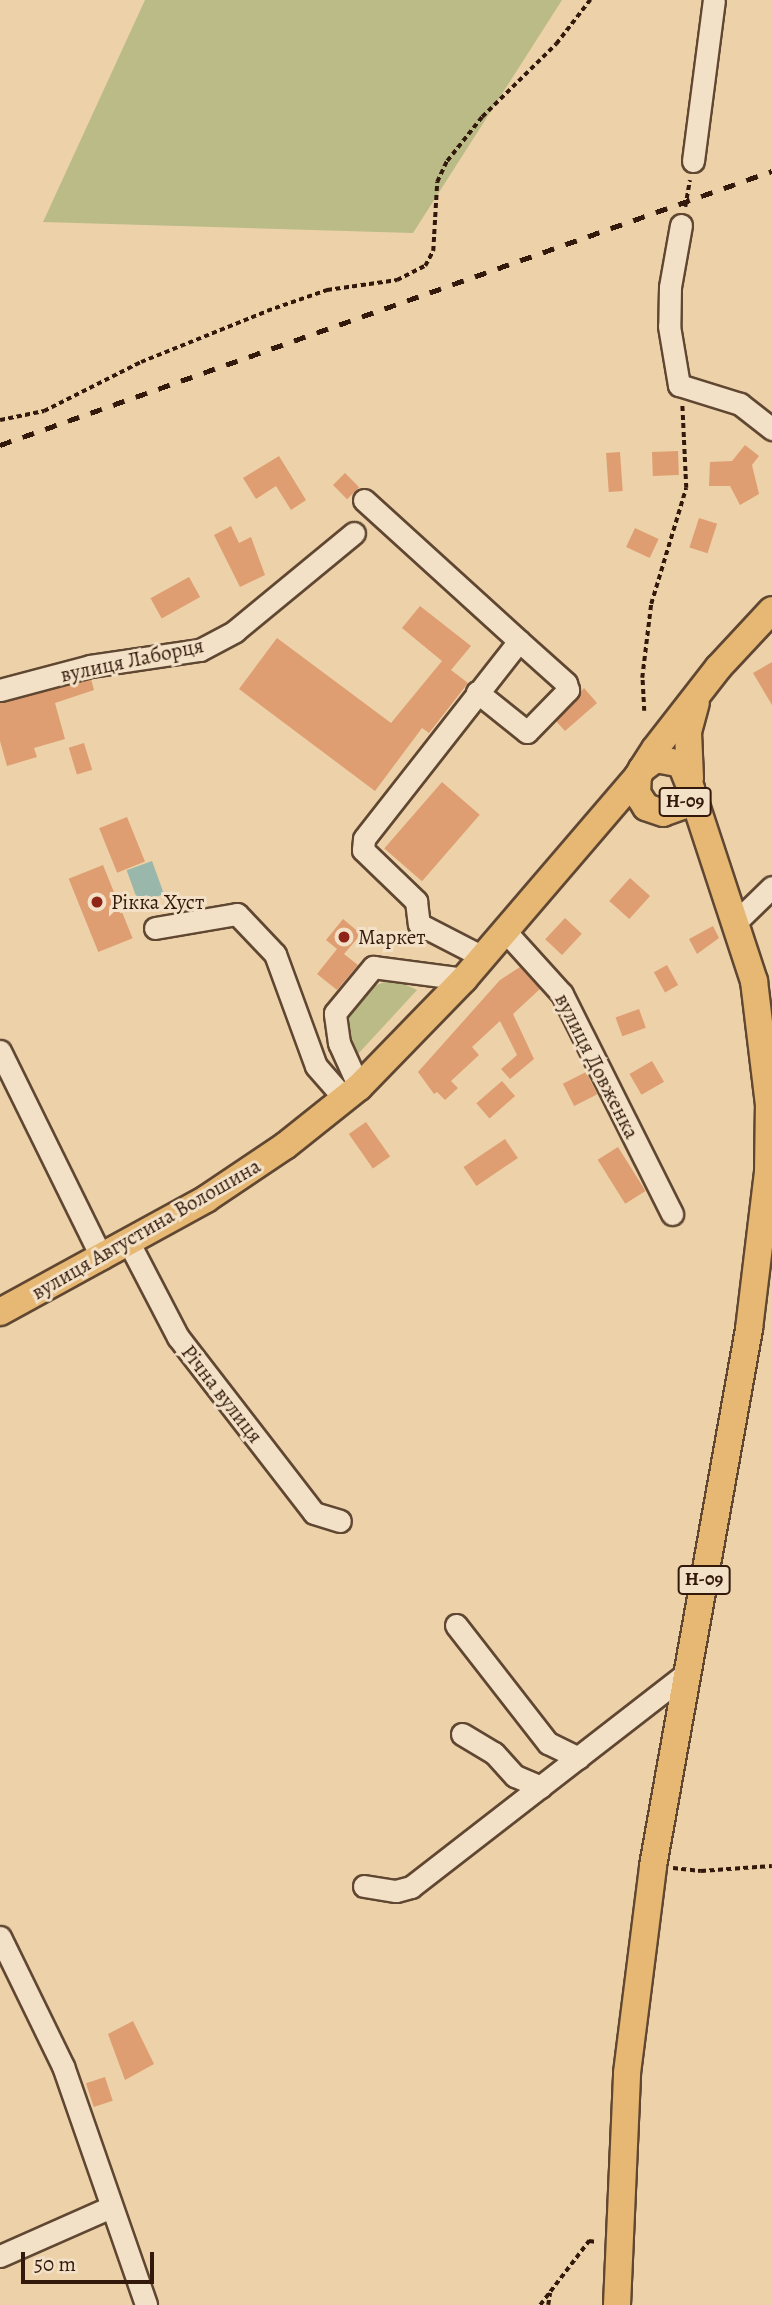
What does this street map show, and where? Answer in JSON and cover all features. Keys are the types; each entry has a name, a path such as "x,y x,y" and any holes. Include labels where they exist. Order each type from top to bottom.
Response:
{"main road":[{"name":"вулиця Августина Волошина","path":"0,1312 129,1243 247,1173 352,1093 464,979 640,773 698,695 772,610"},
{"name":"вулиця Августина Волошина","path":"691,784 688,732 698,695"},
{"name":"Н-09","path":"617,2305 627,2073 653,1866 749,1329 768,1172 764,1041 754,981 736,922 691,784 681,764 664,758 640,773 637,793 650,809 687,828 715,860"},
{"name":"Н-09","path":"650,809 673,811 691,784"},
{"path":"608,808 650,809"}],"street":[{"path":"693,161 714,0"},
{"path":"681,225 669,313 671,358 679,385 740,404 772,429"},
{"path":"364,500 566,684 568,690 527,732 477,692"},
{"name":"вулиця Лаборця","path":"0,691 90,666 200,650 235,631 354,533"},
{"path":"483,957 419,923 416,901 363,850 371,827 519,641"},
{"path":"736,922 772,887"},
{"path":"155,928 237,914 275,954 316,1066 352,1093"},
{"name":"вулиця Довженка","path":"505,931 562,994 672,1214"},
{"path":"352,1093 339,1043 335,1013 373,967 464,979"},
{"path":"0,1051 102,1258"},
{"name":"Річна вулиця","path":"129,1243 178,1337 314,1513 340,1521"},
{"path":"456,1625 548,1743 579,1758"},
{"path":"364,1886 396,1891 411,1886 688,1672"},
{"path":"462,1734 494,1753 515,1776 541,1787"},
{"path":"0,1937 63,2066 109,2208 146,2305"},
{"path":"0,2256 109,2208"}],"path":[{"path":"0,420 44,411 141,362 267,311 327,290 397,280 425,265 433,251 437,183 447,161 482,117 556,44 590,0"},
{"path":"681,225 693,161"},
{"path":"644,711 642,678 651,604 687,488 679,385"},
{"path":"653,1866 701,1871 772,1866"},
{"path":"540,2305 589,2241"},
{"path":"548,2305 551,2291"}],"green space":[{"path":"145,0 562,0 413,233 43,222"},
{"path":"393,979 417,990 358,1054 347,1026 348,1012 371,987"}],"shaded area":[{"path":"152,861 164,894 139,903 127,870"}],"building":[{"path":"745,445 759,456 752,465 759,494 740,505 730,486 709,486 710,462 732,461"},
{"path":"678,451 679,475 653,476 652,452"},
{"path":"620,452 623,491 609,492 606,453"},
{"path":"279,456 306,500 291,510 276,486 256,499 243,478"},
{"path":"345,473 359,487 347,499 333,485"},
{"path":"699,518 717,524 707,553 689,547"},
{"path":"231,526 239,543 251,537 265,575 240,587 214,535"},
{"path":"635,528 659,539 650,558 626,547"},
{"path":"189,577 200,597 162,618 151,598"},
{"path":"420,606 471,646 451,670 468,683 429,733 422,728 375,791 239,689 277,638 391,723 442,661 402,628"},
{"path":"772,662 772,705 753,673"},
{"path":"91,679 94,690 55,703 65,739 34,748 37,757 7,766 0,741 0,703"},
{"path":"584,688 597,703 565,731 556,721"},
{"path":"84,743 92,770 77,774 69,748"},
{"path":"442,782 480,815 422,881 384,848"},
{"path":"127,817 145,862 117,873 99,828"},
{"name":"Рікка Хуст","path":"103,865 133,938 98,952 69,879"},
{"path":"630,878 650,896 629,919 609,901"},
{"path":"565,918 582,934 562,955 545,939"},
{"path":"343,919 361,934 344,954 358,965 337,990 317,974 337,949 326,940"},
{"path":"713,926 719,938 697,954 689,939"},
{"path":"667,965 678,985 665,992 654,972"},
{"path":"520,967 540,989 513,1014 534,1059 510,1079 501,1069 517,1055 500,1021 472,1047 479,1055 451,1081 458,1088 445,1100 437,1092 434,1094 418,1072 500,980"},
{"path":"639,1009 646,1028 622,1036 616,1018"},
{"path":"652,1061 664,1082 641,1095 629,1074"},
{"path":"586,1072 597,1094 574,1106 563,1084"},
{"path":"502,1081 515,1096 489,1118 476,1103"},
{"path":"366,1122 390,1156 373,1168 349,1134"},
{"path":"505,1139 518,1158 476,1186 464,1167"},
{"path":"618,1147 646,1191 625,1204 598,1160"},
{"path":"133,2021 154,2064 125,2080 108,2034"},
{"path":"105,2077 113,2101 94,2107 86,2083"}],"railway":[{"path":"0,445 772,171"}],"place":[{"name":"Рікка Хуст","path":"97,902"},
{"name":"Маркет","path":"344,937"}]}
